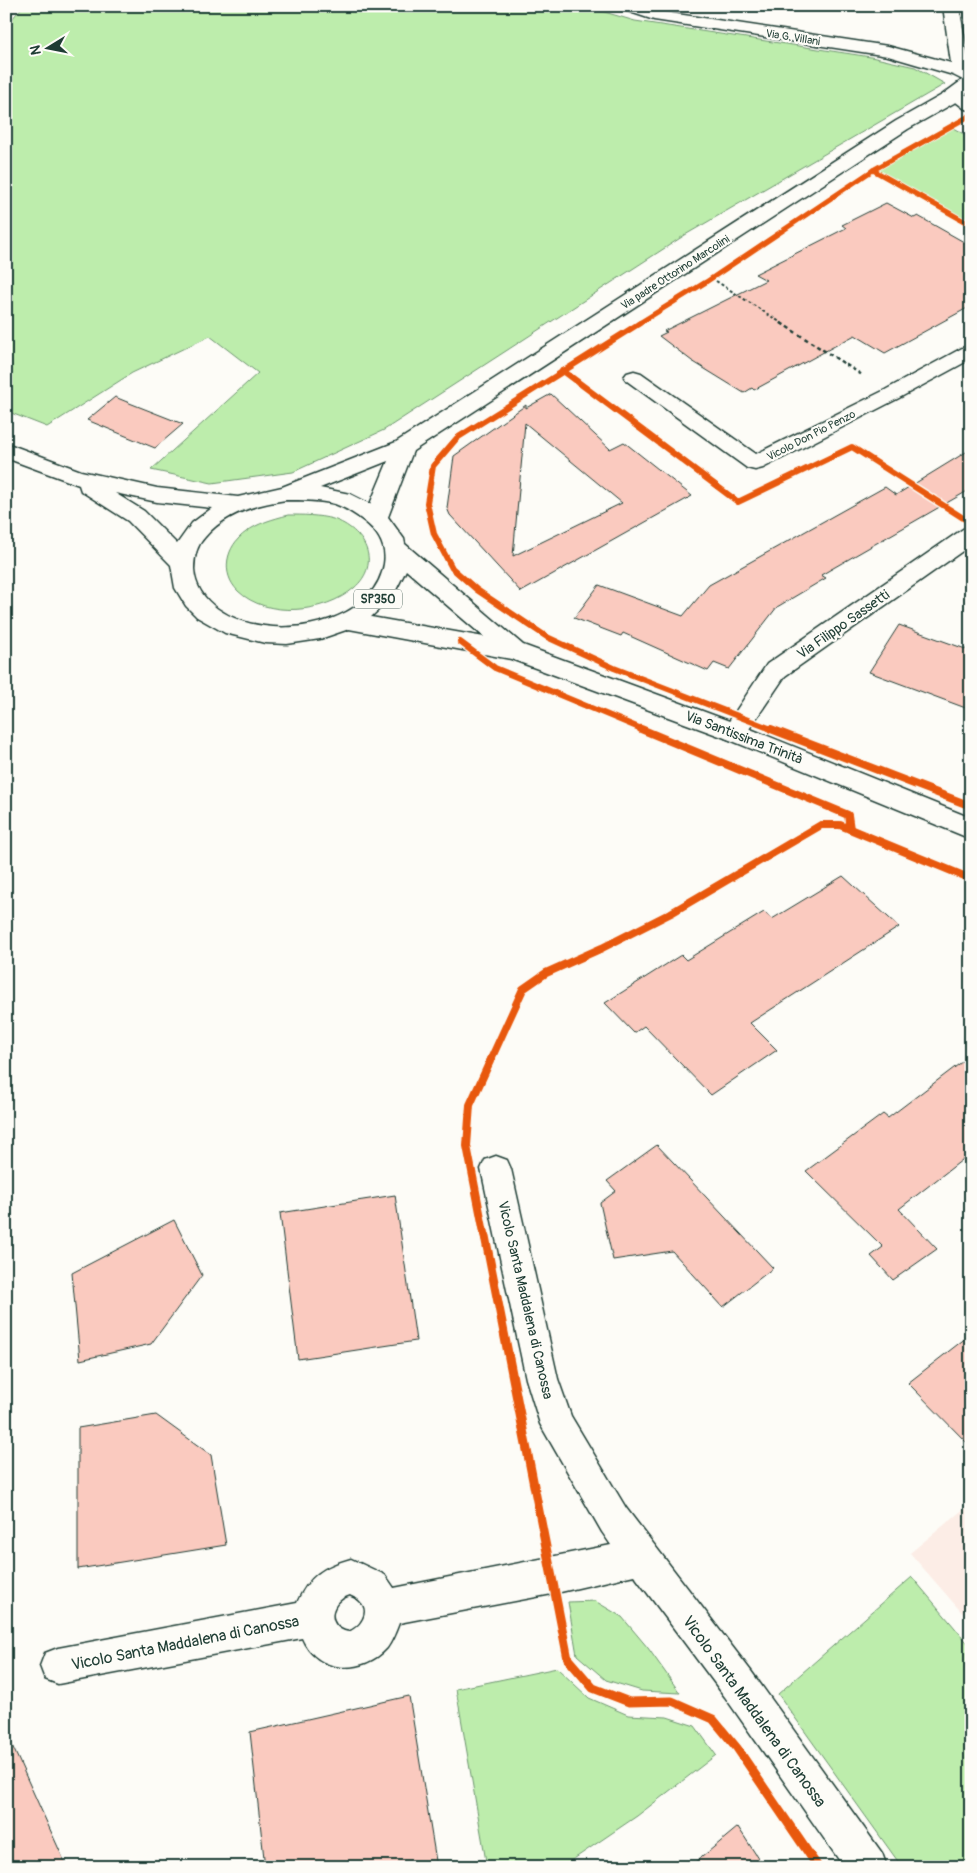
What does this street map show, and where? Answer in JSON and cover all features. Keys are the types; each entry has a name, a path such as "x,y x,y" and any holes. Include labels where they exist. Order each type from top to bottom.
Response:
{"main road":[{"name":"Via G. Villani","path":"627,6 654,15 888,52 929,61 967,77"},
{"path":"951,6 964,37 960,57 967,77"},
{"name":"Via padre Ottorino Marcolini","path":"286,493 404,447 902,125 961,98 967,77"},
{"name":"Vicolo Don Pio Penzo","path":"634,377 755,463 892,394 971,351"},
{"path":"376,518 404,447"},
{"name":"Via Santissima Trinità","path":"6,450 75,477 157,495 239,504"},
{"name":"Via Santissima Trinità","path":"75,477 136,516 182,562"},
{"name":"Via Santissima Trinità","path":"286,493 312,493 336,498 358,506 376,518 389,532 396,549 396,569 388,588 371,607 348,621 316,632 282,636 248,632 218,621 196,605 184,584 182,562 188,545 200,528 217,515 239,504 262,496 286,493"},
{"name":"Via Filippo Sassetti","path":"734,732 776,670 971,534"},
{"name":"Via Santissima Trinità","path":"396,549 515,652"},
{"name":"Via Santissima Trinità","path":"348,621 515,652 734,732 971,829"},
{"name":"Vicolo Santa Maddalena di Canossa","path":"496,1169 542,1379 557,1424 614,1520 738,1684 868,1867"},
{"path":"383,1608 552,1576 641,1556"},
{"name":"Vicolo Santa Maddalena di Canossa","path":"351,1577 363,1580 373,1586 380,1596 383,1608 383,1620 379,1631 371,1640 352,1650 340,1650 330,1646 316,1629 313,1618 314,1605 328,1585 339,1579 351,1577"},
{"name":"Vicolo Santa Maddalena di Canossa","path":"58,1666 313,1618"}],"path":[{"path":"719,273 708,280 892,394"}],"shaded area":[{"path":"971,1503 971,1623 910,1553"}],"green space":[{"path":"23,6 584,6 635,21 871,57 915,67 945,84 685,235 384,430 293,472 212,483 151,470 258,373 210,336 132,373 47,427 6,411 6,26"},
{"path":"953,128 971,138 971,224 876,170"},
{"path":"288,515 333,519 353,530 366,548 368,558 363,578 354,588 328,603 296,609 264,606 250,600 238,591 232,584 227,568 230,552 234,545 239,538 256,526"},
{"path":"912,1577 971,1647 971,1867 902,1867 778,1694"},
{"path":"595,1601 622,1617 648,1648 680,1693 642,1691 606,1680 577,1655 568,1602"},
{"path":"557,1668 589,1698 628,1715 667,1717 695,1726 716,1755 637,1816 562,1867 487,1867 456,1689"}],"building":[{"path":"886,203 914,218 918,216 971,246 971,306 885,353 855,335 754,390 752,388 744,393 692,361 659,336 667,332 664,331 766,280 755,274 846,228 842,225"},
{"path":"551,394 610,449 624,442 692,496 521,592 450,515 447,508 454,456 526,405 526,408","holes":["525,423 622,503 513,556"]},
{"path":"115,397 183,424 155,448 87,420"},
{"path":"971,449 971,489 821,575 826,578 777,607 729,669 714,663 708,671 623,633 621,636 574,618 599,585 683,616 709,585 885,487 896,495"},
{"path":"899,625 971,651 971,710 869,672"},
{"path":"843,876 899,927 750,1023 777,1050 711,1095 644,1026 634,1033 605,1003 681,955 686,960 764,912 772,919"},
{"path":"971,1055 971,1153 899,1209 937,1249 893,1280 871,1256 883,1247 806,1171 883,1114 888,1118"},
{"path":"657,1145 773,1268 723,1307 672,1251 613,1260 600,1203 616,1191 607,1181"},
{"path":"395,1195 416,1341 298,1359 280,1213"},
{"path":"174,1220 202,1275 151,1344 80,1360 72,1273"},
{"path":"971,1334 971,1447 908,1383"},
{"path":"156,1415 211,1455 226,1545 78,1569 78,1428"},
{"path":"409,1696 437,1867 265,1867 250,1732"},
{"path":"6,1732 67,1867 6,1867"},
{"path":"738,1827 764,1867 690,1867"}],"cycle path":[{"path":"971,115 873,170 706,282 457,438 433,466 427,503 434,534 452,568 477,590 547,637 614,668 971,806"},
{"path":"873,170 971,225"},
{"path":"562,370 738,502 852,447 971,523"},
{"path":"460,642 495,668 848,815 850,829"},
{"path":"818,1867 737,1748 713,1719 672,1701 629,1702 593,1688 568,1659 467,1146 470,1105 523,989 546,973 602,948 671,913 821,825 840,825 971,879"}]}
